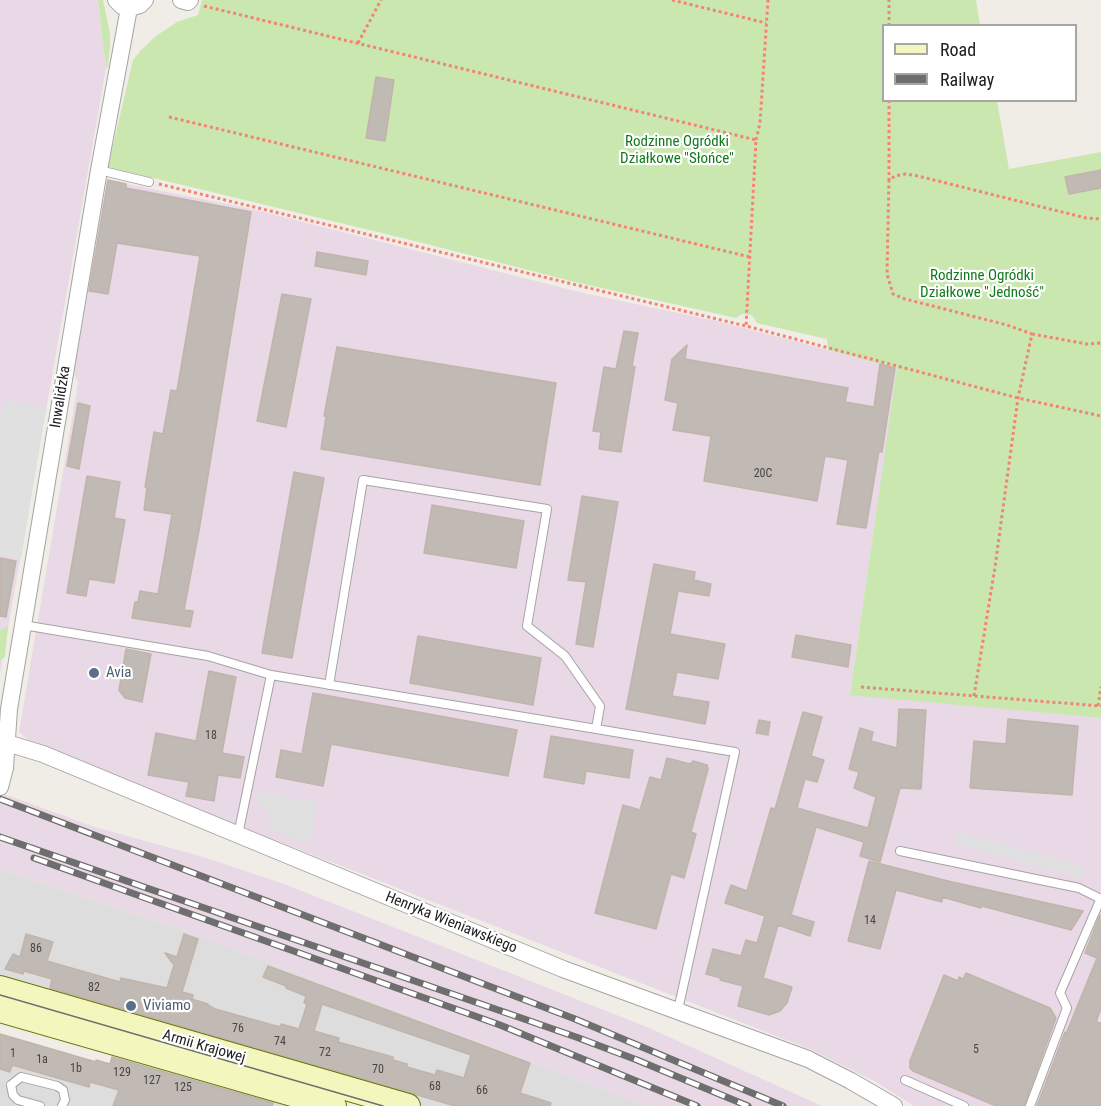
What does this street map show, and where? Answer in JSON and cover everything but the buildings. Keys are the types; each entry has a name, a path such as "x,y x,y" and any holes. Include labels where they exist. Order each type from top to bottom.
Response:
{"street":[{"path":"122,4 140,5 145,0"},
{"name":"Inwalidzka","path":"0,787 5,768 2,744 99,170 122,4"},
{"name":"Henryka Wieniawskiego","path":"2,744 43,754 563,969 808,1059 894,1106"},
{"name":"Armii Krajowej","path":"0,988 398,1105"},
{"name":"Armii Krajowej","path":"0,1010 334,1106"}],"lane":[{"path":"99,170 149,182"},
{"path":"328,684 363,480 547,509 527,626 565,656 600,706 596,729"},
{"path":"23,625 208,656 271,675 735,752 678,1010"},
{"path":"238,835 271,675"},
{"path":"0,727 2,744"},
{"path":"900,850 1079,888 1101,898 1060,993 1067,1008 1030,1106"},
{"path":"0,1082 11,1084 21,1077 57,1086 63,1090 65,1100 62,1106"},
{"path":"905,1080 964,1106"},
{"path":"11,1084 13,1095 18,1100 40,1106"}],"path":[{"path":"358,44 381,0"},
{"path":"672,0 766,22"},
{"path":"747,326 756,140 760,123 768,0"},
{"path":"889,0 889,24"},
{"path":"186,1 756,140"},
{"path":"889,102 890,180 887,274 893,294 1032,334 1087,344 1101,343"},
{"path":"169,117 750,257"},
{"path":"890,180 895,176 905,174 918,176 1086,218 1101,219"},
{"path":"149,182 747,326 1018,398 1101,416"},
{"path":"974,696 995,567 1018,398 1032,334"},
{"path":"861,687 1100,706 1101,687"}],"shaded area":[{"path":"0,0 98,0 106,68 0,674"},
{"path":"107,180 252,209 583,293 717,321 898,368 850,694 1101,718 1101,1106 914,1106 876,1082 812,1050 37,747 19,732 78,383 74,373"},
{"path":"7,400 46,408 21,559 0,555 0,415"},
{"path":"259,791 317,803 311,845 270,828 267,809 257,802"},
{"path":"4,794 95,827 207,858 284,884 647,1027 822,1106 647,1106 180,929 0,869 0,805"},
{"path":"957,831 1085,867 1081,879 954,843"},
{"path":"0,869 180,929 647,1106 423,1106 0,985"},
{"path":"0,1034 96,1062 304,1106 0,1106"}],"green space":[{"path":"98,0 103,0 110,34 108,67 106,68"},
{"path":"202,0 976,0 980,24 882,24 882,102 997,102 1009,169 1101,152 1101,718 850,695 897,368 828,350 827,339 757,323 752,315 742,314 736,318 575,282 108,167 133,60 156,36 177,22 198,15"},
{"path":"8,626 5,657 0,660 0,630"}],"tram line":[{"path":"0,995 383,1106"}],"railway":[{"path":"0,799 575,1019 783,1106"},
{"path":"0,837 576,1037 748,1106"},
{"path":"34,858 500,1025 697,1106"}],"place":[{"name":"Avia","path":"94,673"},
{"name":"Viviamo","path":"131,1006"}],"park label":[{"name":"Rodzinne Ogródki Działkowe \"Słońce\"","path":"677,150"},
{"name":"Rodzinne Ogródki Działkowe \"Jedność\"","path":"982,284"}]}
